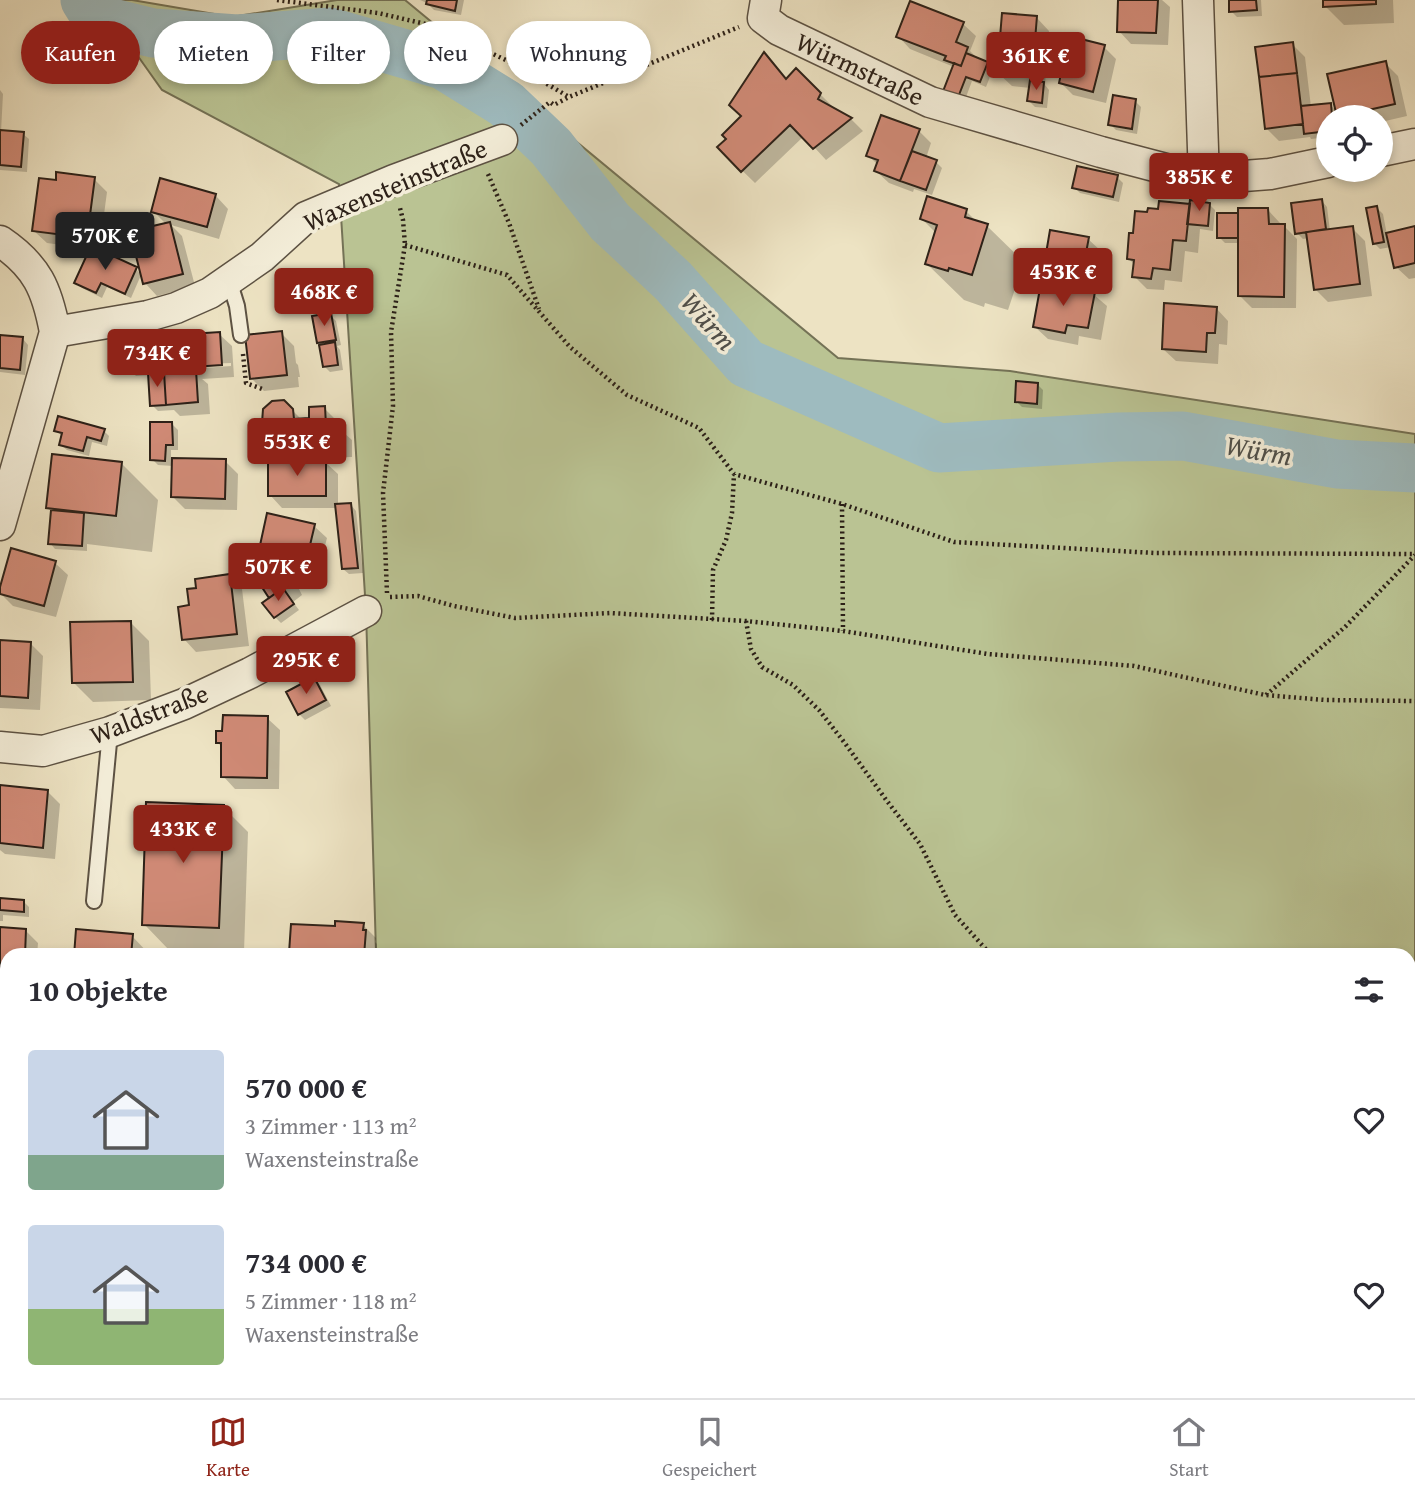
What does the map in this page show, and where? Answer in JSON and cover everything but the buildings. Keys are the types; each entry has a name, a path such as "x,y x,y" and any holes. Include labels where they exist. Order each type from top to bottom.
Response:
{"street":[{"path":"1198,0 1204,179"},
{"name":"Würmstraße","path":"764,9 779,30 930,102 1101,152 1204,179 1270,174 1316,164"},
{"name":"Waxensteinstraße","path":"55,332 148,316 176,308 210,293 262,257 306,217 511,133"},
{"path":"1393,149 1415,144"},
{"path":"0,241 22,258 38,278 50,305 55,332 0,525"},
{"name":"Waldstraße","path":"0,747 43,751 110,732 184,704 250,673 377,604"}],"lane":[{"path":"229,280 237,306 241,335"},
{"path":"94,901 110,732"}],"path":[{"path":"277,0 378,13 434,26 510,62 569,97"},
{"path":"511,133 550,102 554,105 559,103 764,9"},
{"path":"499,201 541,314"},
{"path":"403,219 405,245 391,332 393,406 383,493 377,604 418,596 515,618 610,613 746,621 843,631 988,654 1134,666 1265,695 1325,700 1415,701"},
{"path":"405,245 507,275 570,347 627,395 699,428 734,474 842,504 954,542 1156,553 1415,555"},
{"path":"241,335 246,383 265,390"},
{"path":"712,620 713,570 726,540 732,513 734,474"},
{"path":"842,504 843,631"},
{"path":"1265,695 1345,628 1415,555"},
{"path":"746,621 751,649 762,667 793,685 819,710 920,844 955,915 985,948"}],"green space":[{"path":"63,0 132,0 232,17 337,0 405,0 430,21 404,21 404,84 492,84 492,72 838,358 1010,371 1415,434 1415,948 376,948 366,611 339,184 162,90 158,84 273,84 273,21 154,21 154,79 140,59 140,21 78,21"}],"waterway":[{"name":"Würm","path":"85,0 90,8 108,22 153,33 237,39 330,32 443,65 506,104 551,147 610,222 673,281 746,363 939,448 1118,437 1183,436 1337,464 1415,468"}]}
